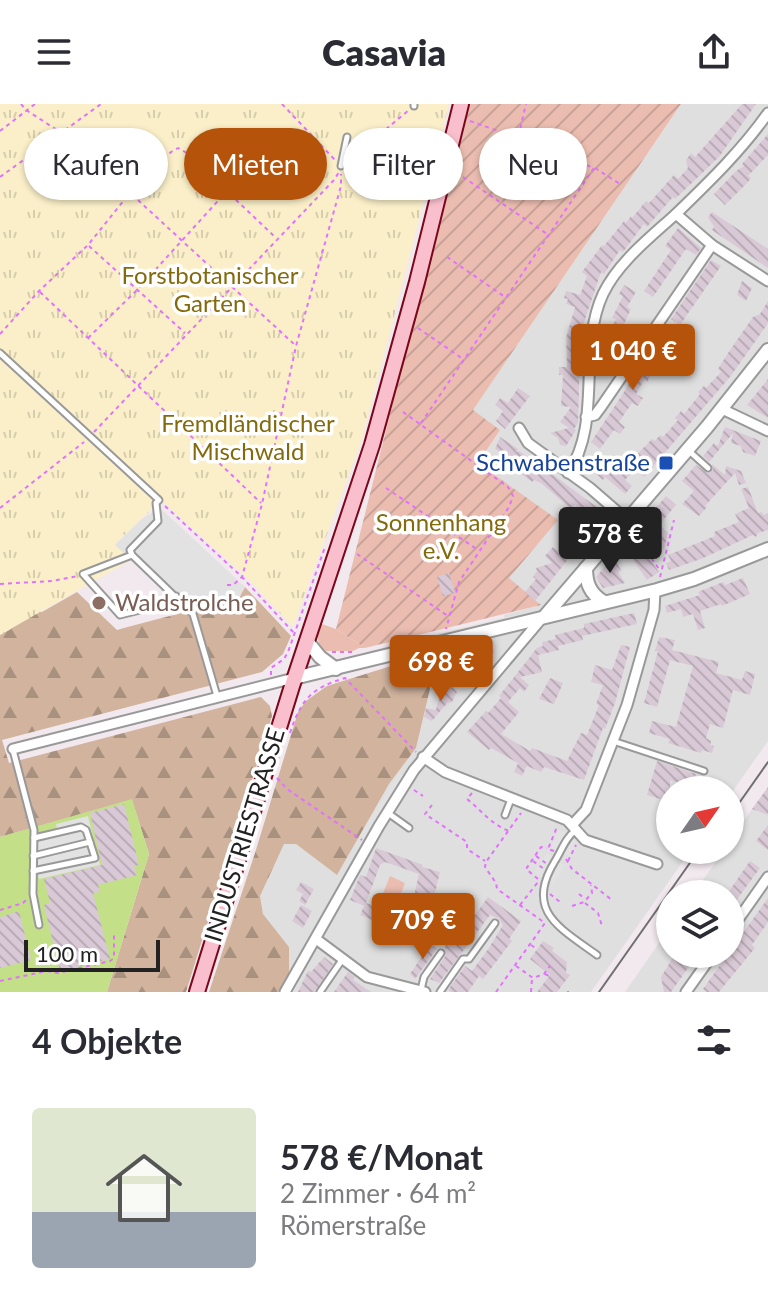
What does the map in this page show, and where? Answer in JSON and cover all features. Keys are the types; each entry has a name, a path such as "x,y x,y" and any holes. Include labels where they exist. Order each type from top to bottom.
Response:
{"main road":[{"name":"INDUSTRIESTRASSE","path":"197,992 294,678 301,637 372,445 461,104"}],"street":[{"path":"568,473 581,448 590,345 604,293 619,269 743,147 768,113"},
{"path":"676,214 712,245 768,281"},
{"path":"586,417 595,415 601,407 712,245"},
{"path":"285,992 387,813 423,757 688,450 768,350"},
{"path":"722,409 768,431"},
{"path":"519,428 528,443 627,520"},
{"path":"13,749 443,640 656,590 694,579 768,549"},
{"path":"586,568 588,586 604,602"},
{"path":"576,830 627,705 649,629 656,590"},
{"path":"508,624 516,632 519,645"},
{"path":"301,637 336,669"},
{"path":"423,757 445,772 561,817 585,840 656,864"},
{"path":"646,860 650,847"},
{"path":"744,911 768,877"},
{"path":"316,939 374,980 423,991"},
{"path":"686,992 703,968"}],"lane":[{"path":"341,166 343,156"},
{"path":"0,353 159,500 156,503 158,521 130,550 193,614 217,696"},
{"path":"688,450 708,468"},
{"path":"132,555 83,574 120,615 156,606 176,596"},
{"path":"612,741 704,771"},
{"path":"13,749 34,838 33,894 39,925"},
{"path":"505,815 512,798"},
{"path":"387,813 409,828"},
{"path":"33,871 95,858 86,830 81,827 34,838"},
{"path":"576,830 568,836 546,874 543,899 547,915 554,923 597,955"},
{"path":"33,856 90,842"},
{"path":"440,992 463,959 469,959 495,923"},
{"path":"423,991 424,977 441,953"},
{"path":"320,992 342,960"}],"path":[{"path":"21,104 53,128"},
{"path":"0,131 35,104"},
{"path":"68,128 101,104"},
{"path":"227,585 233,585 242,577 262,504 296,346 341,186 341,166 282,104"},
{"path":"520,128 526,104"},
{"path":"0,508 89,437 334,180 341,166 414,105"},
{"path":"470,121 490,128"},
{"path":"0,177 24,160"},
{"path":"587,165 620,184"},
{"path":"421,423 594,168"},
{"path":"463,177 548,235"},
{"path":"0,334 39,291 88,245 124,200"},
{"path":"135,200 296,346"},
{"path":"87,339 137,290 219,200"},
{"path":"236,200 277,239"},
{"path":"88,245 186,335"},
{"path":"447,257 506,297"},
{"path":"39,291 262,504"},
{"path":"418,328 464,360"},
{"path":"403,412 508,487 512,493 512,503 459,582 443,640"},
{"path":"386,488 479,551"},
{"path":"159,500 301,637"},
{"path":"627,520 660,571"},
{"path":"656,590 674,520"},
{"path":"271,668 284,659 301,637 329,535"},
{"path":"357,554 448,617"},
{"path":"0,584 52,581 83,574"},
{"path":"302,703 324,684 345,678 412,750 423,757"},
{"path":"276,777 287,789 369,844"},
{"path":"405,784 423,796"},
{"path":"475,784 467,799 505,831 510,831"},
{"path":"496,992 545,923 497,889 496,883 487,874 486,862 526,804"},
{"path":"432,805 425,814 467,842 467,849 486,862"},
{"path":"548,849 561,817"},
{"path":"568,862 576,830"},
{"path":"546,874 526,869 541,847 560,854 572,869 612,900"},
{"path":"535,855 546,874"},
{"path":"532,860 546,874"},
{"path":"520,905 546,874"},
{"path":"572,906 585,901 592,893 591,884"},
{"path":"0,910 23,903 33,894"},
{"path":"579,894 598,913 602,926"},
{"path":"588,917 594,910"},
{"path":"0,981 47,971 58,973 110,961 114,958 114,935"},
{"path":"530,944 537,949"},
{"path":"515,966 533,978"},
{"path":"533,978 544,974 550,966"},
{"path":"544,974 551,977"},
{"path":"531,992 533,978"},
{"path":"501,986 507,991"}],"shaded area":[{"path":"681,104 768,104 768,741 743,776 656,776 656,864 681,864 670,880 656,880 656,900 591,992 293,992 299,981 289,975 289,947 263,914 260,896 284,843 296,844 337,874 389,784 416,748 439,651 507,633 504,615 540,605 508,578 478,463 500,430 472,410"},
{"path":"160,508 245,587 239,598 198,610 185,610 115,545 143,518"},
{"path":"514,615 517,617 369,653 369,651"},
{"path":"399,773 405,777 364,840 359,837"},
{"path":"752,809 768,815 768,992 625,992 656,947 656,968 744,968 744,880 703,880 714,864 744,864 744,821"},
{"path":"88,816 100,865 39,879 36,862 39,834 57,829 56,824"},
{"path":"559,829 576,840 570,856 551,848"},
{"path":"547,853 565,866 553,884 534,872"}],"green space":[{"name":"Forstbotanischer Garten","path":"0,104 449,104 443,128 343,128 343,200 424,200 362,439 293,627 247,578 161,500 115,544 131,560 0,635"},
{"name":"Sonnenhang e.V.","path":"468,104 681,104 473,410 500,430 478,463 558,520 509,578 541,605 365,648 336,629 444,200 463,200 462,128"},
{"path":"245,587 291,636 283,654 262,672 2,740 9,763 261,697 270,706 272,716 186,992 107,992 149,854 132,800 0,837 0,635 11,629 0,604 42,612 77,592 117,630 239,598"},
{"path":"319,623 336,629 365,648 321,651 317,636"},
{"path":"439,651 416,748 389,784 337,875 296,844 284,844 260,896 263,914 289,947 289,975 278,992 209,992 298,712 306,701 327,686"},
{"path":"132,799 149,854 107,992 0,992 0,837"},
{"path":"390,876 405,883 398,901 382,896"}],"building":[{"path":"742,104 756,104 719,157 675,199 673,197 647,227 644,224 623,252 620,250 604,274 601,272 577,343 580,343 578,423 566,446 560,445 558,438 550,433 569,428 560,422 571,407 561,406 563,375 559,375 559,367 567,367 566,338 575,307 566,304 566,291 580,295 587,276 582,272 602,245 646,201 649,203 674,175 678,179 688,168 686,160 691,153 695,157"},
{"path":"768,134 768,155 748,176 751,178 748,182 725,205 714,194 744,166 742,164"},
{"path":"712,212 768,249 768,268 712,230 714,227 708,217"},
{"path":"678,228 701,248 696,255 686,249 653,297 644,291 671,250 665,246"},
{"path":"711,260 721,266 680,325 671,319"},
{"path":"742,281 752,288 746,301 737,295"},
{"path":"624,285 636,292 627,307 631,309 622,328 631,333 622,352 628,354 617,369 603,363 612,344 605,341 616,319 612,318 623,296 619,294"},
{"path":"768,301 768,323 750,349 730,377 644,477 635,469 625,480 632,486 625,494 590,469 593,465 589,462 595,455 618,474 652,439 655,441 660,435 663,437 678,420 675,418 681,411 684,414 700,394 698,392 721,372 718,369 728,353"},
{"path":"666,335 676,342 659,372 654,369 647,382 644,380 636,394 643,398 638,406 632,403 619,422 625,427 620,434 614,430 600,449 591,442 637,368 643,371 647,364 642,361 645,356 651,359"},
{"path":"768,379 768,418 747,405"},
{"path":"518,388 530,396 505,429 496,421 503,411 495,405 500,398 508,403"},
{"path":"725,427 761,441 755,456 731,443 733,433 709,462 703,456 714,443 718,446"},
{"path":"500,437 518,449 516,452 540,465 610,517 573,553 535,601 525,592 536,579 533,577 536,568 552,563 545,556 553,547 559,552 567,542 569,544 589,517 575,505 571,509 541,483 532,482 513,468 518,462 495,449"},
{"path":"712,464 725,475 726,466 741,471 746,483 739,485 735,473 699,516 682,504 694,491 682,481 696,465 708,473 713,470"},
{"path":"748,487 758,513 768,513 768,530 669,570 666,563 671,561 668,555 715,536 714,532 739,522 735,514 749,508 741,489"},
{"path":"666,496 676,505 659,525 668,533 664,550 645,520"},
{"path":"634,536 659,572 647,580 622,544"},
{"path":"613,557 625,583 603,588 596,577"},
{"path":"449,573 455,593 443,596 437,577"},
{"path":"743,578 750,594 700,611 705,628 698,630 693,614 683,617 681,609 667,613 665,606 700,595 698,592 723,582 725,585"},
{"path":"634,613 637,624 582,636 583,640 538,655 542,672 520,677 529,685 524,692 520,688 508,702 519,712 501,734 530,751 532,748 567,761 581,733 587,735 599,705 596,704 603,685 591,682 595,665 612,670 621,645 630,647 615,703 584,780 544,767 541,772 527,766 522,776 514,772 518,763 491,748 489,750 467,732 501,698 499,696 537,648 543,646 542,642 556,639 555,635 584,628 584,624"},
{"path":"659,637 675,640 672,650 719,662 716,673 742,680 745,671 755,674 750,695 733,690 723,728 710,724 706,738 714,746 712,753 702,750 701,753 668,743 670,739 649,733 652,721 676,727 693,666 670,660 657,707 644,703"},
{"path":"492,644 494,653 484,655 484,659 463,663 464,667 435,671 438,660 461,656 460,653"},
{"path":"550,678 563,683 554,704 539,699"},
{"path":"452,687 457,692 452,702 447,703 432,721 424,717 426,708 436,710 441,690"},
{"path":"657,761 696,774 656,776 656,798 647,795"},
{"path":"768,787 768,815 752,809"},
{"path":"124,804 139,865 134,866 137,875 98,885 100,892 93,893 110,959 60,971 44,905 50,903 44,879 102,865 90,813"},
{"path":"768,825 768,850 756,841"},
{"path":"376,848 440,872 429,918 422,916 417,936 386,929 387,926 360,915 364,906 350,900 360,875 366,877","holes":["385,862 419,874 409,918 366,903 380,865"]},
{"path":"750,861 760,868 744,890 744,880 737,880"},
{"path":"301,882 314,889 305,905 299,901 303,894 296,890"},
{"path":"488,897 521,921 509,939 512,941 483,979 479,976 468,992 451,992 448,990 465,966 472,971 489,948 503,925 498,918 490,915 439,983 430,979 446,955 444,948 448,942 450,944"},
{"path":"768,898 768,922 752,945 755,948 744,961 744,932"},
{"path":"301,905 312,911 303,928 292,921"},
{"path":"19,911 31,960 0,968 0,917"},
{"path":"543,941 567,962 566,973 570,975 557,992 537,992 550,975 530,959"},
{"path":"430,944 437,949 415,979 410,974"},
{"path":"324,957 333,964 315,992 298,992 308,971 311,972"},
{"path":"666,968 688,968 671,992 664,992 661,977"},
{"path":"718,968 739,968 719,992 703,989"},
{"path":"348,972 355,977 353,980 371,992 334,992"}],"tram line":[{"path":"744,796 768,762"},
{"path":"599,992 689,864"}],"place":[{"name":"Schwabenstraße","path":"666,463"},
{"name":"Waldstrolche","path":"99,603"}],"park label":[{"name":"Fremdländischer Mischwald","path":"248,438"}]}
